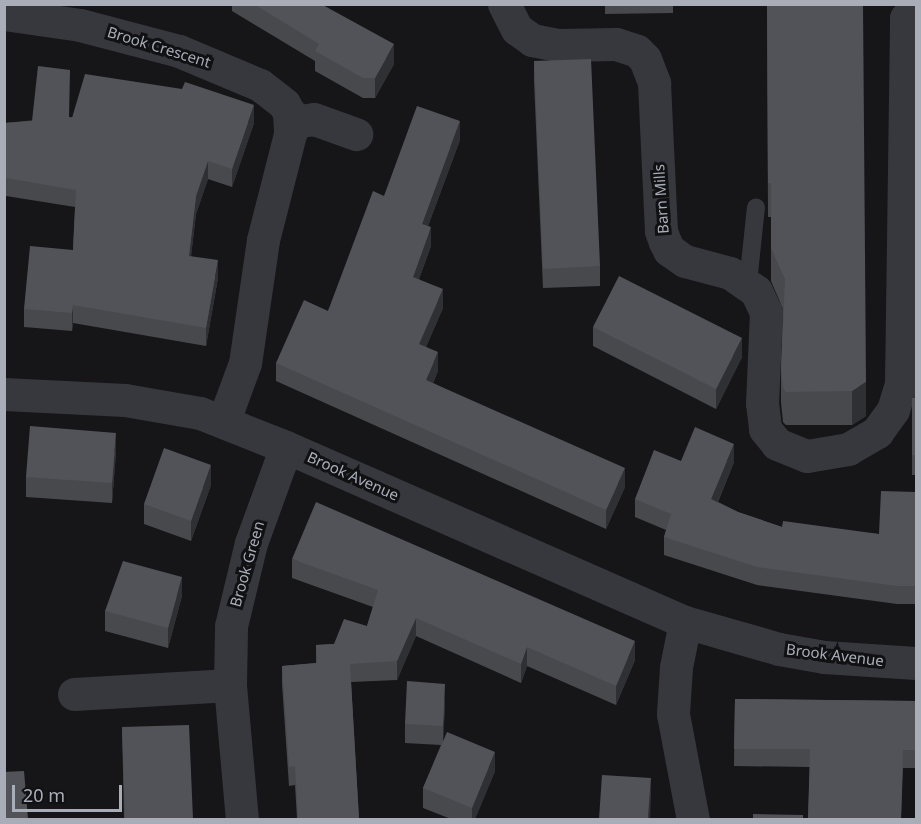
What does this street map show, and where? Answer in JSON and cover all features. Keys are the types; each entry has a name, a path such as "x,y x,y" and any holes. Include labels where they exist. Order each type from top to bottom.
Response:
{"street":[{"name":"Barn Mills","path":"504,4 517,29 532,40 558,45 616,44 637,51 645,59 654,83 661,231 664,242 669,250 685,261 730,273 756,291 766,312 762,403 765,429 769,437 786,450 807,456 848,449 877,432 893,410 909,370 906,18 916,18"},
{"name":"Brook Crescent","path":"4,14 80,24 179,51 260,85 284,104 291,122"},
{"path":"224,420 245,363 263,240 288,146 291,122 314,118 356,135"},
{"name":"Brook Avenue","path":"4,394 125,400 175,407 224,420 685,622 779,649 824,657 916,663"},
{"name":"Brook Green","path":"242,819 230,685 231,626 251,543 286,447"},
{"path":"685,622 676,667 673,714 693,819"},
{"path":"74,694 230,685"}],"lane":[{"path":"748,284 756,207"}],"building":[{"path":"254,4 321,4 394,44 375,78 363,78 315,51 319,44"},
{"path":"767,4 863,4 866,382 852,391 786,392 783,388 781,369 785,279 771,248 771,183 768,183"},
{"path":"591,59 600,266 543,269 534,61"},
{"path":"38,66 70,70 69,117 72,118 85,74 182,89 185,82 254,105 232,169 208,161 196,196 189,256 218,260 206,328 73,305 72,313 24,309 30,246 73,250 76,190 6,178 6,171 4,171 4,123 32,121"},
{"path":"417,106 460,121 422,224 431,227 413,277 443,289 419,344 438,352 426,380 625,468 606,510 276,363 304,300 328,311 373,191 384,196"},
{"path":"619,276 742,338 716,389 593,327"},
{"path":"912,398 916,398 916,455 912,455"},
{"path":"30,426 116,433 112,483 26,477"},
{"path":"695,427 734,444 711,499 738,512 782,527 783,521 879,534 881,491 916,492 916,586 897,586 757,567 664,537 671,514 635,499 654,450 681,461"},
{"path":"164,448 211,465 191,521 144,504"},
{"path":"316,502 635,641 616,686 527,647 521,664 416,618 397,661 350,664 359,819 298,819 295,766 289,767 282,666 317,663 316,645 334,644 344,619 367,626 378,590 292,559"},
{"path":"123,561 182,577 168,628 105,611"},
{"path":"407,681 445,684 443,726 405,724"},
{"path":"735,699 916,701 916,750 903,750 901,819 808,819 810,749 734,749"},
{"path":"189,725 193,819 125,819 122,727"},
{"path":"447,732 495,752 472,808 423,788"},
{"path":"24,771 28,819 4,819 4,772"},
{"path":"602,775 651,778 648,819 599,819"},
{"path":"753,814 803,815 803,819 753,819"}]}
